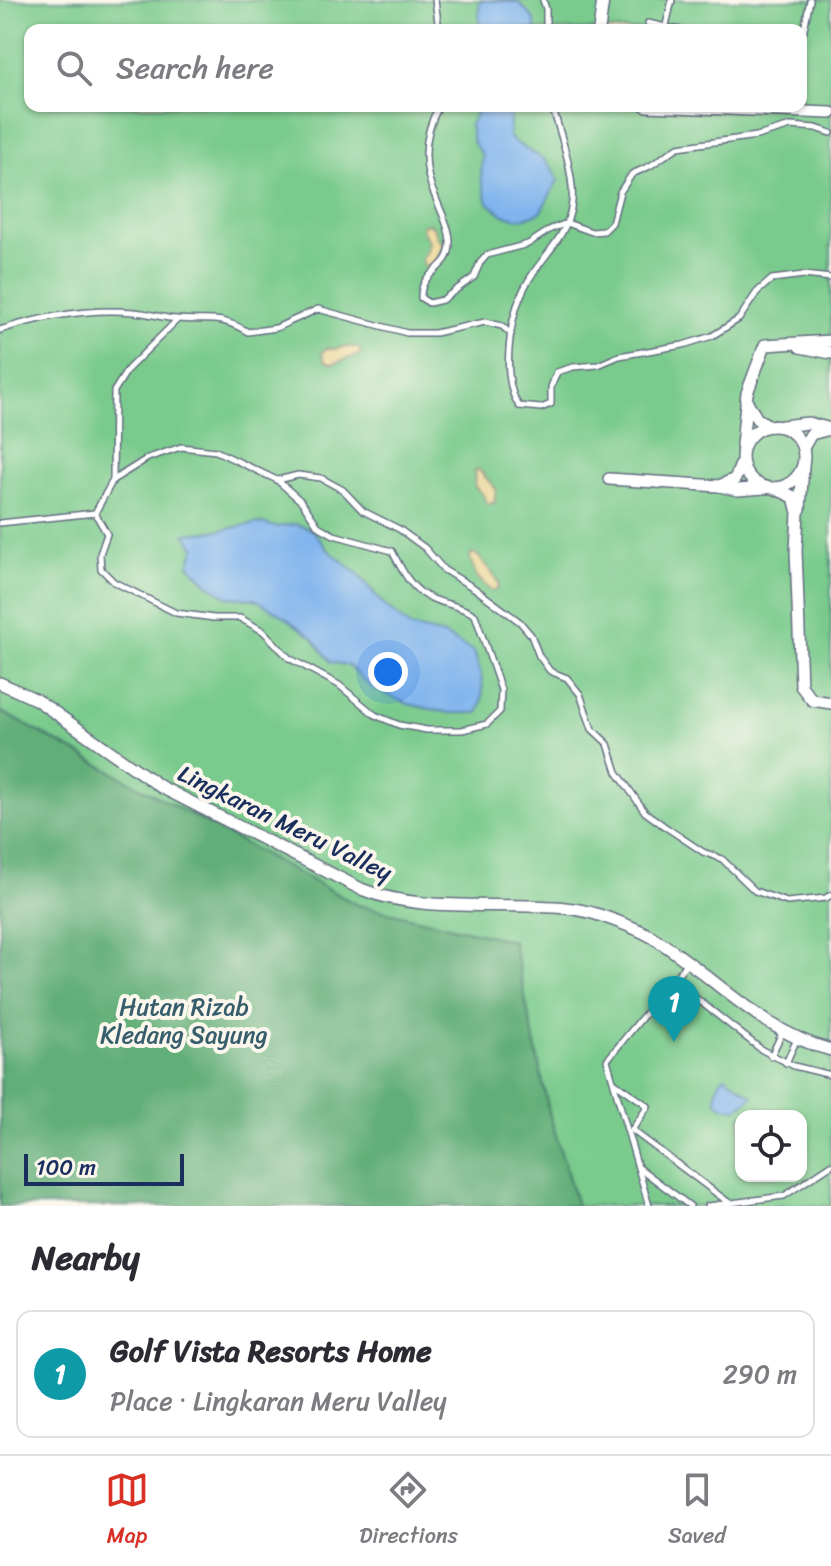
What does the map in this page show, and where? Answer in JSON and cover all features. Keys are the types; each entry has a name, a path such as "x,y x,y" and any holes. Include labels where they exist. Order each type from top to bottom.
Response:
{"street":[{"path":"600,24 603,0"},
{"path":"805,112 831,113"},
{"path":"831,341 771,343 763,347 746,400 742,458 754,482 794,497 798,513 796,550 801,686 812,700 831,703"},
{"path":"784,343 831,353"},
{"path":"746,400 757,419 793,434 803,448"},
{"path":"719,486 735,479 748,438 754,432 774,426 808,423 831,429"},
{"path":"798,513 803,448 811,434 831,429"},
{"path":"609,479 738,490 771,488 796,478 803,463"},
{"name":"Lingkaran Meru Valley","path":"0,683 37,700 161,787 369,892 413,903 551,907 592,913 649,935 754,1014 783,1031 831,1050"}],"lane":[{"path":"435,0 438,24"},
{"path":"543,0 546,24"},
{"path":"667,24 672,0"},
{"path":"805,24 810,0"},
{"path":"436,112 426,142 426,165 432,192 448,228 450,243 447,259 426,276 421,287 421,298 429,303 442,300 474,277 487,255 528,244 567,223 592,232 604,231 612,223 620,192 632,174 678,147 757,136 791,126 831,133"},
{"path":"554,112 572,199 567,223 555,246 522,292 511,334 511,394 519,406 541,408 551,404 551,387 557,372 598,365 619,356 683,345 712,336 739,319 757,292 772,279 804,275 831,278"},
{"path":"0,330 59,314 135,312 178,319 229,321 248,332 276,328 318,309 407,333 435,333 485,322 502,326 511,334"},
{"path":"95,513 113,480 114,391 128,369 178,319"},
{"path":"95,513 107,534 100,554 101,569 114,582 176,613 240,618 263,631 289,658 339,685 375,715 399,725 462,730 487,724 500,711 501,690 475,615 460,606 431,599 413,586 392,551 354,542 318,526 302,502 277,480 216,451 181,447 148,458 113,480"},
{"path":"277,480 298,475 321,478 343,490 363,511 399,529 417,542 444,570 520,622 531,635 539,656 550,671 567,678 580,694 592,729 608,744 617,772 645,812 703,852 722,859 755,891 787,902 831,895"},
{"path":"0,523 95,513"},
{"path":"649,1206 607,1060 688,963"},
{"path":"674,981 771,1056 831,1075"},
{"path":"771,1056 783,1031"},
{"path":"786,1063 798,1038"},
{"path":"613,1081 648,1106 629,1131"},
{"path":"629,1131 728,1202"},
{"path":"708,1206 784,1196 831,1165"},
{"path":"637,1167 690,1206"}],"green space":[{"path":"0,0 831,0 831,1206 577,1206 549,1112 513,941 357,905 0,711"},
{"name":"Hutan Rizab Kledang Sayung","path":"0,711 357,905 513,941 549,1112 577,1206 0,1206"}],"sand":[{"path":"430,224 443,243 436,263 429,268 424,266 422,259 429,241 422,225"},
{"path":"356,347 361,351 359,355 332,364 325,361 322,353 326,348"},
{"path":"478,469 496,489 494,503 487,504 475,487 474,471"},
{"path":"471,554 476,554 494,576 499,584 496,590 490,590 477,577"}],"water":[{"path":"483,0 518,2 535,24 480,24 479,4"},
{"path":"477,112 512,112 509,137 548,163 558,180 540,213 521,219 504,215 488,203 481,178 482,155 473,142 470,125"},
{"path":"261,523 276,527 296,524 313,530 327,549 358,574 384,605 410,627 444,635 474,652 483,690 478,713 449,713 408,704 372,688 349,666 331,662 312,637 282,615 255,599 227,597 189,565 195,547 185,534"},
{"path":"725,1076 753,1096 737,1109 724,1107 717,1102 717,1088"}],"place":[{"name":"Golf Vista Resorts Home","path":"674,1042"}]}
